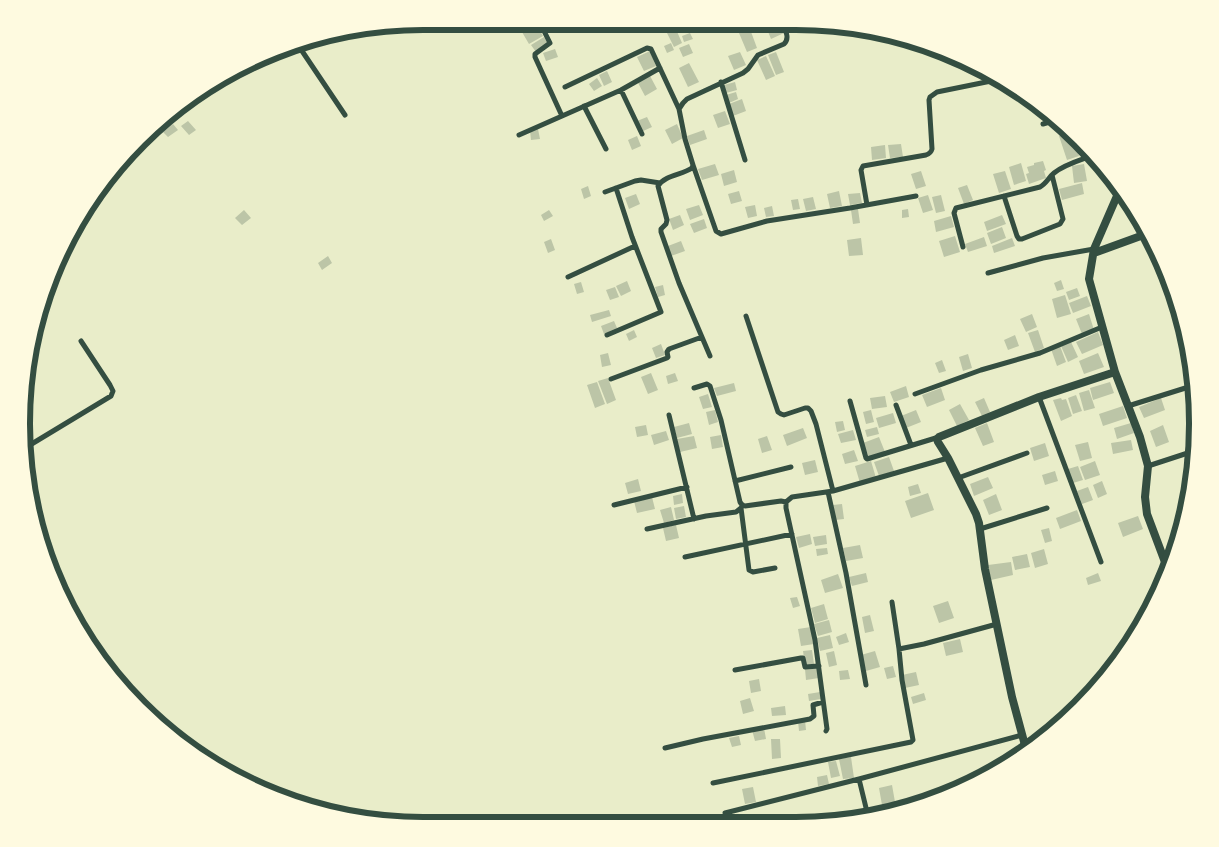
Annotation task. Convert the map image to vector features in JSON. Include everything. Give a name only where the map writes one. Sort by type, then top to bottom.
[{"type":"street","points":[[544,30],[550,43],[535,54],[535,57],[562,116]]},
{"type":"street","points":[[679,109],[687,99],[743,73],[758,55],[784,44],[788,41],[785,30]]},
{"type":"street","points":[[565,87],[647,48],[651,49],[679,109],[693,165],[716,231],[721,234],[767,221],[916,196]]},
{"type":"street","points":[[301,50],[344,115]]},
{"type":"street","points":[[519,135],[621,90],[660,68]]},
{"type":"street","points":[[867,205],[861,170],[863,166],[926,155],[931,152],[929,100],[932,95],[936,92],[989,81]]},
{"type":"street","points":[[722,82],[745,160]]},
{"type":"street","points":[[621,90],[642,134]]},
{"type":"street","points":[[584,106],[606,150]]},
{"type":"street","points":[[1043,124],[1048,122]]},
{"type":"street","points":[[963,247],[954,212],[956,208],[1040,187],[1052,175],[1086,158]]},
{"type":"street","points":[[605,192],[641,180],[660,183],[689,170],[693,165]]},
{"type":"street","points":[[1004,196],[1019,239],[1060,224],[1063,219],[1052,175]]},
{"type":"street","points":[[660,183],[658,190],[668,220],[661,229],[661,232],[679,283],[710,356]]},
{"type":"street","points":[[608,335],[661,312],[635,246],[616,188]]},
{"type":"street","points":[[1117,196],[1094,251],[1089,279],[1115,372],[1140,437],[1148,466],[1145,497],[1147,514],[1164,560]]},
{"type":"street","points":[[988,273],[1043,258],[1094,251],[1141,236]]},
{"type":"street","points":[[568,277],[635,246]]},
{"type":"street","points":[[746,316],[778,412],[784,415],[808,408],[816,424],[866,685]]},
{"type":"street","points":[[915,394],[981,370],[1040,352],[1102,327]]},
{"type":"street","points":[[611,379],[667,358],[669,349],[702,337]]},
{"type":"street","points":[[31,444],[111,396],[113,391],[110,385],[82,341]]},
{"type":"street","points":[[850,401],[867,459],[939,437],[1039,397],[1115,372]]},
{"type":"street","points":[[694,388],[707,384],[710,386],[721,420],[742,507],[749,570],[753,572],[775,568]]},
{"type":"street","points":[[1128,406],[1187,387]]},
{"type":"street","points":[[1039,397],[1101,562]]},
{"type":"street","points":[[896,405],[911,445]]},
{"type":"street","points":[[669,415],[694,518]]},
{"type":"street","points":[[939,437],[937,439],[938,442],[976,514],[985,569],[1012,697],[1024,744]]},
{"type":"street","points":[[958,478],[1027,452]]},
{"type":"street","points":[[1148,466],[1188,453]]},
{"type":"street","points":[[647,529],[694,518],[736,512],[742,507],[781,501],[786,502],[792,497],[830,491],[948,458]]},
{"type":"street","points":[[735,481],[791,467]]},
{"type":"street","points":[[614,505],[687,487]]},
{"type":"street","points":[[786,502],[815,640],[826,731]]},
{"type":"street","points":[[980,530],[1047,508]]},
{"type":"street","points":[[685,557],[792,534]]},
{"type":"street","points":[[713,783],[911,742],[913,740],[902,680],[892,602]]},
{"type":"street","points":[[899,649],[997,624]]},
{"type":"street","points":[[735,670],[801,658],[803,658],[805,667],[819,666]]},
{"type":"street","points":[[665,748],[702,738],[810,718],[814,716],[813,705],[824,702]]},
{"type":"street","points":[[725,813],[859,780],[1022,735]]},
{"type":"street","points":[[859,780],[867,810]]},
{"type":"building","points":[[526,30],[540,30],[543,36],[529,44],[522,32]]},
{"type":"building","points":[[676,30],[682,43],[674,47],[666,31]]},
{"type":"building","points":[[750,30],[757,48],[747,52],[739,33]]},
{"type":"building","points":[[767,30],[783,30],[784,33],[771,39]]},
{"type":"building","points":[[690,33],[693,39],[684,42],[682,36]]},
{"type":"building","points":[[544,37],[549,45],[536,52],[531,45]]},
{"type":"building","points":[[671,43],[674,50],[667,53],[664,46]]},
{"type":"building","points":[[689,44],[693,53],[683,57],[679,48]]},
{"type":"building","points":[[555,49],[558,57],[546,61],[543,53]]},
{"type":"building","points":[[650,51],[656,66],[644,71],[637,57]]},
{"type":"building","points":[[740,52],[746,65],[734,70],[728,56]]},
{"type":"building","points":[[776,52],[784,72],[776,75],[768,55]]},
{"type":"building","points":[[766,56],[775,76],[766,80],[757,60]]},
{"type":"building","points":[[689,63],[699,82],[688,87],[679,68]]},
{"type":"building","points":[[607,71],[612,82],[604,86],[599,75]]},
{"type":"building","points":[[649,74],[657,89],[645,96],[637,81]]},
{"type":"building","points":[[597,78],[602,86],[594,91],[589,84]]},
{"type":"building","points":[[735,82],[737,90],[726,93],[724,85]]},
{"type":"building","points":[[736,92],[738,99],[729,103],[726,95]]},
{"type":"building","points":[[742,99],[746,111],[733,116],[729,104]]},
{"type":"building","points":[[725,111],[730,124],[718,128],[713,115]]},
{"type":"building","points":[[647,117],[652,127],[641,132],[637,121]]},
{"type":"building","points":[[188,121],[196,130],[189,135],[181,126]]},
{"type":"building","points":[[173,124],[178,130],[168,137],[163,132]]},
{"type":"building","points":[[677,124],[683,138],[672,144],[665,130]]},
{"type":"building","points":[[538,129],[540,139],[531,140],[530,130]]},
{"type":"building","points":[[704,130],[707,139],[690,145],[687,136]]},
{"type":"building","points":[[1063,135],[1074,145],[1079,156],[1067,160],[1059,136]]},
{"type":"building","points":[[637,136],[641,146],[632,150],[628,140]]},
{"type":"building","points":[[901,144],[903,157],[890,158],[888,145]]},
{"type":"building","points":[[885,145],[886,158],[872,160],[871,147]]},
{"type":"building","points":[[1043,161],[1046,178],[1029,184],[1026,174],[1029,173],[1027,167]]},
{"type":"building","points":[[1021,163],[1026,181],[1014,185],[1009,167]]},
{"type":"building","points":[[715,164],[719,175],[702,180],[698,169]]},
{"type":"building","points":[[1084,164],[1087,181],[1074,183],[1072,166]]},
{"type":"building","points":[[734,170],[737,182],[724,186],[721,174]]},
{"type":"building","points":[[921,171],[926,186],[916,189],[911,174]]},
{"type":"building","points":[[1005,171],[1011,189],[999,193],[993,174]]},
{"type":"building","points":[[1082,183],[1084,194],[1062,200],[1059,189]]},
{"type":"building","points":[[967,185],[973,200],[964,204],[958,188]]},
{"type":"building","points":[[588,186],[591,196],[584,199],[581,189]]},
{"type":"building","points":[[739,191],[742,201],[731,204],[728,194]]},
{"type":"building","points":[[839,191],[842,206],[830,208],[827,194]]},
{"type":"building","points":[[860,193],[862,203],[850,205],[848,194]]},
{"type":"building","points":[[636,194],[640,204],[629,209],[625,198]]},
{"type":"building","points":[[928,195],[933,210],[923,213],[918,198]]},
{"type":"building","points":[[941,195],[945,211],[936,213],[932,197]]},
{"type":"building","points":[[813,197],[816,209],[806,211],[803,199]]},
{"type":"building","points":[[798,199],[800,209],[793,210],[791,200]]},
{"type":"building","points":[[699,205],[703,215],[690,220],[686,209]]},
{"type":"building","points":[[755,205],[757,216],[748,218],[745,207]]},
{"type":"building","points":[[772,206],[774,216],[766,217],[764,208]]},
{"type":"building","points":[[858,209],[860,223],[853,224],[851,210]]},
{"type":"building","points":[[908,209],[909,217],[902,218],[902,210]]},
{"type":"building","points":[[244,210],[251,218],[242,225],[235,218]]},
{"type":"building","points":[[549,210],[553,216],[544,221],[541,215]]},
{"type":"building","points":[[680,215],[684,225],[673,230],[669,219]]},
{"type":"building","points":[[1002,215],[1006,224],[987,231],[984,222]]},
{"type":"building","points":[[951,216],[954,227],[936,232],[934,221]]},
{"type":"building","points":[[704,219],[707,228],[694,233],[690,224]]},
{"type":"building","points":[[1002,227],[1006,238],[991,244],[987,233]]},
{"type":"building","points":[[955,236],[960,252],[944,257],[939,241]]},
{"type":"building","points":[[984,237],[987,246],[968,252],[965,244]]},
{"type":"building","points":[[861,238],[863,255],[849,256],[847,240]]},
{"type":"building","points":[[1012,238],[1015,246],[994,253],[992,246]]},
{"type":"building","points":[[551,239],[555,250],[548,253],[544,242]]},
{"type":"building","points":[[681,241],[685,251],[671,256],[668,246]]},
{"type":"building","points":[[328,256],[332,263],[322,270],[318,263]]},
{"type":"building","points":[[1061,280],[1064,289],[1057,291],[1054,283]]},
{"type":"building","points":[[627,281],[631,291],[621,296],[616,286]]},
{"type":"building","points":[[581,282],[584,292],[577,294],[574,284]]},
{"type":"building","points":[[663,285],[665,295],[658,297],[655,287]]},
{"type":"building","points":[[615,287],[619,297],[610,300],[606,290]]},
{"type":"building","points":[[1077,288],[1080,296],[1069,300],[1066,292]]},
{"type":"building","points":[[1065,295],[1071,314],[1057,318],[1052,299]]},
{"type":"building","points":[[1087,296],[1091,306],[1073,313],[1069,303]]},
{"type":"building","points":[[609,310],[611,316],[592,322],[590,315]]},
{"type":"building","points":[[1032,314],[1037,327],[1026,332],[1020,319]]},
{"type":"building","points":[[1089,314],[1094,330],[1082,334],[1076,319]]},
{"type":"building","points":[[614,321],[617,328],[604,334],[601,326]]},
{"type":"building","points":[[634,330],[637,337],[629,341],[626,334]]},
{"type":"building","points":[[1038,330],[1044,348],[1035,352],[1028,333]]},
{"type":"building","points":[[1098,332],[1103,345],[1082,354],[1076,342]]},
{"type":"building","points":[[1015,335],[1019,346],[1008,350],[1004,340]]},
{"type":"building","points":[[1071,342],[1078,357],[1068,362],[1061,346]]},
{"type":"building","points":[[661,344],[665,355],[656,358],[652,348]]},
{"type":"building","points":[[1060,346],[1066,362],[1057,366],[1051,349]]},
{"type":"building","points":[[608,353],[611,365],[602,367],[600,355]]},
{"type":"building","points":[[1098,353],[1104,367],[1084,374],[1079,361]]},
{"type":"building","points":[[968,354],[972,368],[963,371],[959,357]]},
{"type":"building","points":[[942,360],[946,371],[939,373],[935,363]]},
{"type":"building","points":[[651,373],[658,390],[648,394],[641,377]]},
{"type":"building","points":[[675,373],[678,381],[668,384],[666,376]]},
{"type":"building","points":[[608,378],[616,400],[607,404],[598,381]]},
{"type":"building","points":[[597,382],[605,404],[595,408],[587,385]]},
{"type":"building","points":[[1110,382],[1114,393],[1093,400],[1090,388]]},
{"type":"building","points":[[734,383],[736,391],[717,396],[714,388]]},
{"type":"building","points":[[906,386],[909,397],[894,402],[890,392]]},
{"type":"building","points":[[941,388],[945,400],[927,407],[922,395]]},
{"type":"building","points":[[1089,390],[1095,408],[1084,411],[1079,393]]},
{"type":"building","points":[[708,394],[712,407],[703,409],[699,397]]},
{"type":"building","points":[[1076,395],[1082,411],[1073,414],[1068,398]]},
{"type":"building","points":[[885,396],[887,407],[872,409],[870,398]]},
{"type":"building","points":[[984,398],[990,412],[982,416],[975,402]]},
{"type":"building","points":[[1061,398],[1062,400],[1066,399],[1072,416],[1061,421],[1053,400]]},
{"type":"building","points":[[1161,398],[1165,410],[1144,418],[1139,407]]},
{"type":"building","points":[[960,404],[969,420],[957,426],[949,410]]},
{"type":"building","points":[[1123,406],[1127,418],[1103,426],[1099,414]]},
{"type":"building","points":[[715,410],[718,422],[709,425],[706,412]]},
{"type":"building","points":[[871,410],[874,422],[866,424],[863,412]]},
{"type":"building","points":[[916,410],[921,422],[906,428],[901,416]]},
{"type":"building","points":[[893,413],[896,423],[879,428],[876,418]]},
{"type":"building","points":[[843,421],[845,430],[837,432],[835,422]]},
{"type":"building","points":[[689,423],[692,434],[677,438],[674,427]]},
{"type":"building","points":[[987,423],[994,442],[983,446],[975,428]]},
{"type":"building","points":[[1131,423],[1134,433],[1117,439],[1114,428]]},
{"type":"building","points":[[646,425],[648,435],[637,437],[635,427]]},
{"type":"building","points":[[1163,425],[1169,442],[1156,447],[1150,431]]},
{"type":"building","points":[[877,427],[879,434],[867,437],[865,430]]},
{"type":"building","points":[[803,428],[807,438],[787,446],[783,435]]},
{"type":"building","points":[[853,430],[856,440],[841,443],[838,434]]},
{"type":"building","points":[[666,431],[669,440],[654,445],[651,435]]},
{"type":"building","points":[[721,435],[723,447],[712,449],[710,437]]},
{"type":"building","points":[[694,436],[697,448],[680,452],[677,439]]},
{"type":"building","points":[[767,436],[772,450],[762,453],[758,439]]},
{"type":"building","points":[[879,437],[885,452],[869,457],[863,443]]},
{"type":"building","points":[[1131,440],[1133,450],[1113,454],[1111,443]]},
{"type":"building","points":[[1088,442],[1092,458],[1080,461],[1075,445]]},
{"type":"building","points":[[1045,443],[1049,456],[1034,461],[1030,448]]},
{"type":"building","points":[[854,450],[858,461],[845,464],[842,454]]},
{"type":"building","points":[[889,457],[894,471],[879,476],[874,462]]},
{"type":"building","points":[[815,460],[818,472],[805,475],[802,463]]},
{"type":"building","points":[[871,461],[876,478],[860,483],[855,466]]},
{"type":"building","points":[[1095,461],[1100,475],[1085,480],[1080,467]]},
{"type":"building","points":[[1078,466],[1083,480],[1073,483],[1068,469]]},
{"type":"building","points":[[1055,471],[1058,481],[1045,485],[1042,475]]},
{"type":"building","points":[[988,477],[993,488],[974,496],[970,484]]},
{"type":"building","points":[[638,479],[641,491],[628,494],[625,483]]},
{"type":"building","points":[[1102,481],[1107,494],[1098,498],[1093,485]]},
{"type":"building","points":[[918,484],[921,493],[910,496],[908,487]]},
{"type":"building","points":[[1088,487],[1093,500],[1082,504],[1077,491]]},
{"type":"building","points":[[928,493],[934,510],[911,518],[905,501]]},
{"type":"building","points":[[682,494],[683,503],[674,505],[673,496]]},
{"type":"building","points":[[996,494],[1002,510],[989,515],[983,500]]},
{"type":"building","points":[[652,497],[655,509],[637,513],[634,501]]},
{"type":"building","points":[[842,504],[844,519],[835,520],[833,505]]},
{"type":"building","points":[[684,506],[686,517],[676,519],[674,508]]},
{"type":"building","points":[[671,507],[674,520],[664,523],[660,510]]},
{"type":"building","points":[[1077,510],[1081,521],[1060,529],[1056,518]]},
{"type":"building","points":[[1138,516],[1143,529],[1123,537],[1118,523]]},
{"type":"building","points":[[676,525],[679,538],[666,541],[663,528]]},
{"type":"building","points":[[1049,528],[1052,541],[1045,543],[1041,530]]},
{"type":"building","points":[[810,534],[812,544],[799,548],[796,537]]},
{"type":"building","points":[[826,535],[827,544],[815,546],[813,537]]},
{"type":"building","points":[[860,545],[863,558],[846,561],[843,548]]},
{"type":"building","points":[[827,548],[828,554],[817,556],[816,549]]},
{"type":"building","points":[[1044,549],[1048,564],[1035,568],[1031,553]]},
{"type":"building","points":[[1027,554],[1030,567],[1015,570],[1012,557]]},
{"type":"building","points":[[1011,562],[1013,575],[991,580],[988,565]]},
{"type":"building","points":[[866,573],[868,582],[852,586],[849,577]]},
{"type":"building","points":[[1098,573],[1101,581],[1088,585],[1086,578]]},
{"type":"building","points":[[838,574],[843,588],[825,593],[821,580]]},
{"type":"building","points":[[797,597],[800,606],[793,608],[790,598]]},
{"type":"building","points":[[948,601],[954,618],[939,623],[933,606]]},
{"type":"building","points":[[824,604],[828,619],[815,623],[811,608]]},
{"type":"building","points":[[870,615],[874,631],[865,633],[862,617]]},
{"type":"building","points":[[829,620],[832,632],[818,636],[814,624]]},
{"type":"building","points":[[811,627],[814,644],[801,646],[798,629]]},
{"type":"building","points":[[846,633],[849,642],[839,645],[836,637]]},
{"type":"building","points":[[830,635],[833,648],[820,651],[817,638]]},
{"type":"building","points":[[960,639],[963,652],[946,656],[943,643]]},
{"type":"building","points":[[812,650],[814,664],[805,665],[803,651]]},
{"type":"building","points":[[834,651],[837,665],[829,667],[826,653]]},
{"type":"building","points":[[875,651],[880,667],[866,671],[861,655]]},
{"type":"building","points":[[893,666],[896,677],[887,679],[884,668]]},
{"type":"building","points":[[817,667],[819,678],[806,680],[805,669]]},
{"type":"building","points":[[848,670],[850,679],[840,680],[839,671]]},
{"type":"building","points":[[916,672],[919,685],[905,688],[902,675]]},
{"type":"building","points":[[759,679],[761,691],[751,693],[749,681]]},
{"type":"building","points":[[820,692],[821,699],[809,701],[808,694]]},
{"type":"building","points":[[924,693],[926,700],[913,704],[911,697]]},
{"type":"building","points":[[750,698],[754,711],[743,714],[740,701]]},
{"type":"building","points":[[785,706],[786,715],[772,716],[771,708]]},
{"type":"building","points":[[805,720],[806,730],[799,731],[798,721]]},
{"type":"building","points":[[764,728],[766,739],[755,741],[752,730]]},
{"type":"building","points":[[739,736],[741,745],[732,747],[729,738]]},
{"type":"building","points":[[771,739],[780,739],[781,758],[772,759]]},
{"type":"building","points":[[851,757],[854,778],[843,779],[839,759]]},
{"type":"building","points":[[836,761],[840,776],[831,778],[828,762]]},
{"type":"building","points":[[827,775],[829,784],[818,786],[817,777]]},
{"type":"building","points":[[892,785],[895,802],[882,805],[879,788]]},
{"type":"building","points":[[753,787],[756,802],[745,804],[742,789]]}]
